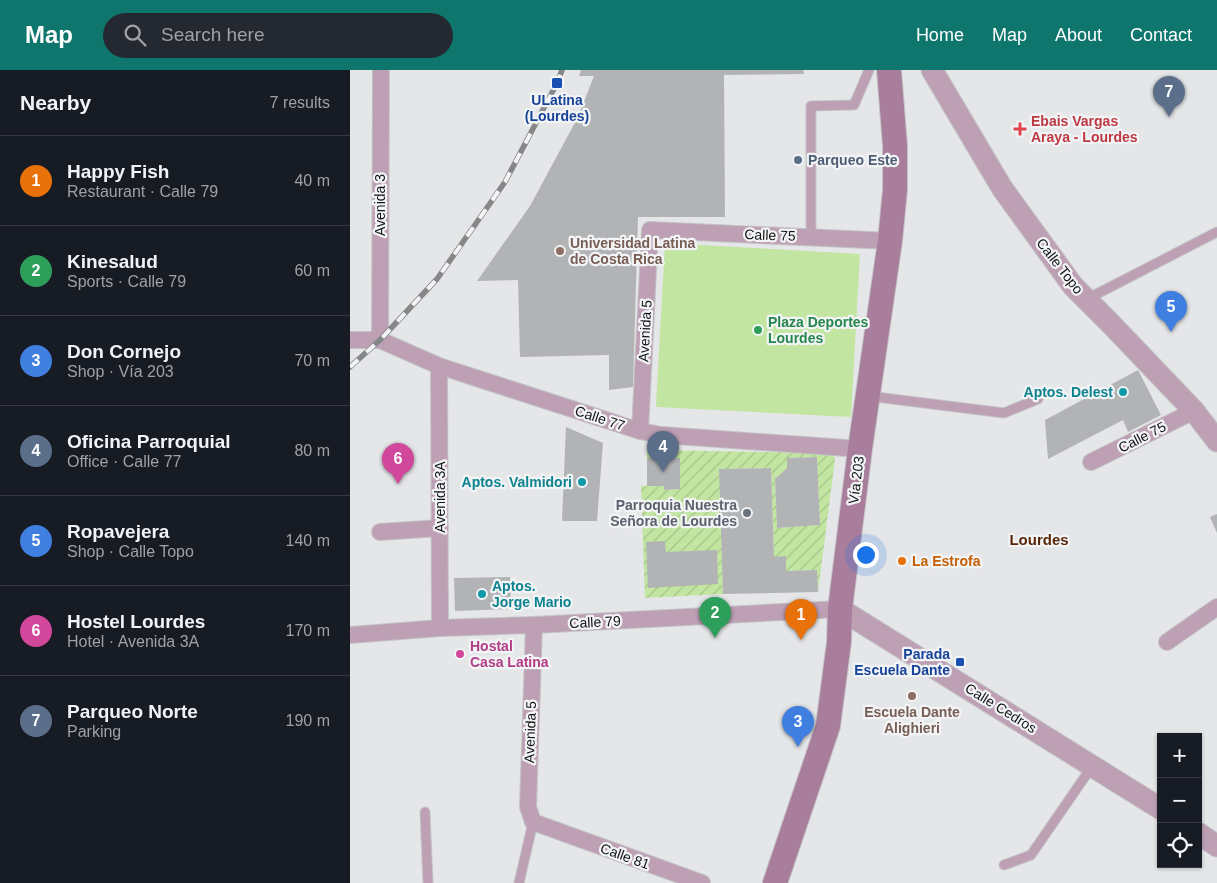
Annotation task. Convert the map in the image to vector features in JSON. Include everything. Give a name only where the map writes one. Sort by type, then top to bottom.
[{"type":"main road","name":"Vía 203","points":[[775,883],[828,726],[839,642],[840,609],[860,449],[890,241],[895,190],[895,146],[889,70]]},
{"type":"street","name":"Avenida 3","points":[[380,70],[380,340]]},
{"type":"street","name":"Calle Topo","points":[[932,70],[1002,188],[1073,286],[1194,411],[1217,441]]},
{"type":"street","name":"Calle 75","points":[[650,230],[890,241]]},
{"type":"street","name":"Avenida 5","points":[[640,431],[650,230]]},
{"type":"street","name":"Calle 77","points":[[350,340],[380,340],[439,366],[640,431],[662,435],[860,449]]},
{"type":"street","name":"Avenida 3A","points":[[439,366],[440,628]]},
{"type":"street","name":"Calle 75","points":[[1091,462],[1194,411]]},
{"type":"street","points":[[380,532],[440,528]]},
{"type":"street","points":[[1167,642],[1217,607]]},
{"type":"street","name":"Calle 79","points":[[350,635],[440,628],[840,609]]},
{"type":"street","name":"Calle Cedros","points":[[840,609],[1157,806]]},
{"type":"street","name":"Avenida 5","points":[[534,625],[528,807],[541,825]]},
{"type":"street","name":"Calle 81","points":[[541,825],[702,883]]},
{"type":"street","points":[[1202,836],[1217,845]]},
{"type":"lane","points":[[811,237],[811,106],[854,105],[869,70]]},
{"type":"lane","points":[[1087,300],[1217,232]]},
{"type":"lane","points":[[868,396],[1004,413],[1038,399]]},
{"type":"lane","points":[[1004,864],[1031,855],[1093,765]]},
{"type":"lane","points":[[425,812],[428,883]]},
{"type":"lane","points":[[519,883],[541,825]]},
{"type":"green space","name":"Plaza Deportes Lourdes","points":[[665,243],[860,254],[851,417],[656,407]]},
{"type":"green space","points":[[647,450],[831,453],[835,459],[818,592],[817,570],[786,571],[786,557],[774,557],[771,468],[720,469],[723,594],[645,598],[641,486],[664,486],[664,490],[680,489],[680,458],[647,458]],"holes":[[[817,457],[820,525],[777,528],[775,479],[787,468],[788,458]]]},
{"type":"building","points":[[581,70],[803,70],[804,74],[724,75],[725,217],[638,217],[633,387],[609,390],[609,355],[520,357],[518,280],[477,281],[530,206],[578,117],[594,76],[579,76]]},
{"type":"building","name":"Aptos. Delest","points":[[1138,370],[1161,415],[1128,432],[1123,420],[1048,459],[1045,420]]},
{"type":"building","name":"Aptos. Valmidori","points":[[566,427],[603,443],[597,521],[562,521]]},
{"type":"building","points":[[817,457],[820,525],[777,528],[775,479],[787,468],[787,458]]},
{"type":"building","points":[[647,458],[680,458],[680,489],[664,490],[664,486],[647,486]]},
{"type":"building","name":"Parroquia Nuestra Señora de Lourdes","points":[[771,468],[774,557],[786,556],[786,571],[817,570],[818,592],[723,594],[719,469]]},
{"type":"building","points":[[1217,514],[1217,533],[1210,517]]},
{"type":"building","points":[[665,541],[666,552],[717,550],[718,584],[648,588],[646,542]]},
{"type":"building","name":"Aptos. Jorge Mario","points":[[510,577],[511,609],[455,611],[454,578]]},
{"type":"railway","points":[[350,367],[380,340],[437,279],[505,182],[562,70]]},
{"type":"place","name":"ULatina (Lourdes)","points":[[557,83]]},
{"type":"place","name":"Parqueo Norte","points":[[1169,117]]},
{"type":"place","name":"Ebais Vargas Araya - Lourdes","points":[[1020,129]]},
{"type":"place","name":"Parqueo Este","points":[[798,160]]},
{"type":"place","name":"Universidad Latina de Costa Rica","points":[[560,251]]},
{"type":"place","name":"Plaza Deportes Lourdes","points":[[758,330]]},
{"type":"place","name":"Ropavejera","points":[[1171,332]]},
{"type":"place","name":"Aptos. Delest","points":[[1123,392]]},
{"type":"place","name":"Oficina Parroquial","points":[[663,472]]},
{"type":"place","name":"Aptos. Valmidori","points":[[582,482]]},
{"type":"place","name":"Hostel Lourdes","points":[[398,484]]},
{"type":"place","name":"Parroquia Nuestra Señora de Lourdes","points":[[747,513]]},
{"type":"place","name":"La Estrofa","points":[[902,561]]},
{"type":"place","name":"Aptos. Jorge Mario","points":[[482,594]]},
{"type":"place","name":"Kinesalud","points":[[715,638]]},
{"type":"place","name":"Happy Fish","points":[[801,640]]},
{"type":"place","name":"Hostal Casa Latina","points":[[460,654]]},
{"type":"place","name":"Parada Escuela Dante","points":[[960,662]]},
{"type":"place","name":"Escuela Dante Alighieri","points":[[912,696]]},
{"type":"place","name":"Don Cornejo","points":[[798,747]]},
{"type":"district","name":"Lourdes","points":[[1039,540]]}]
